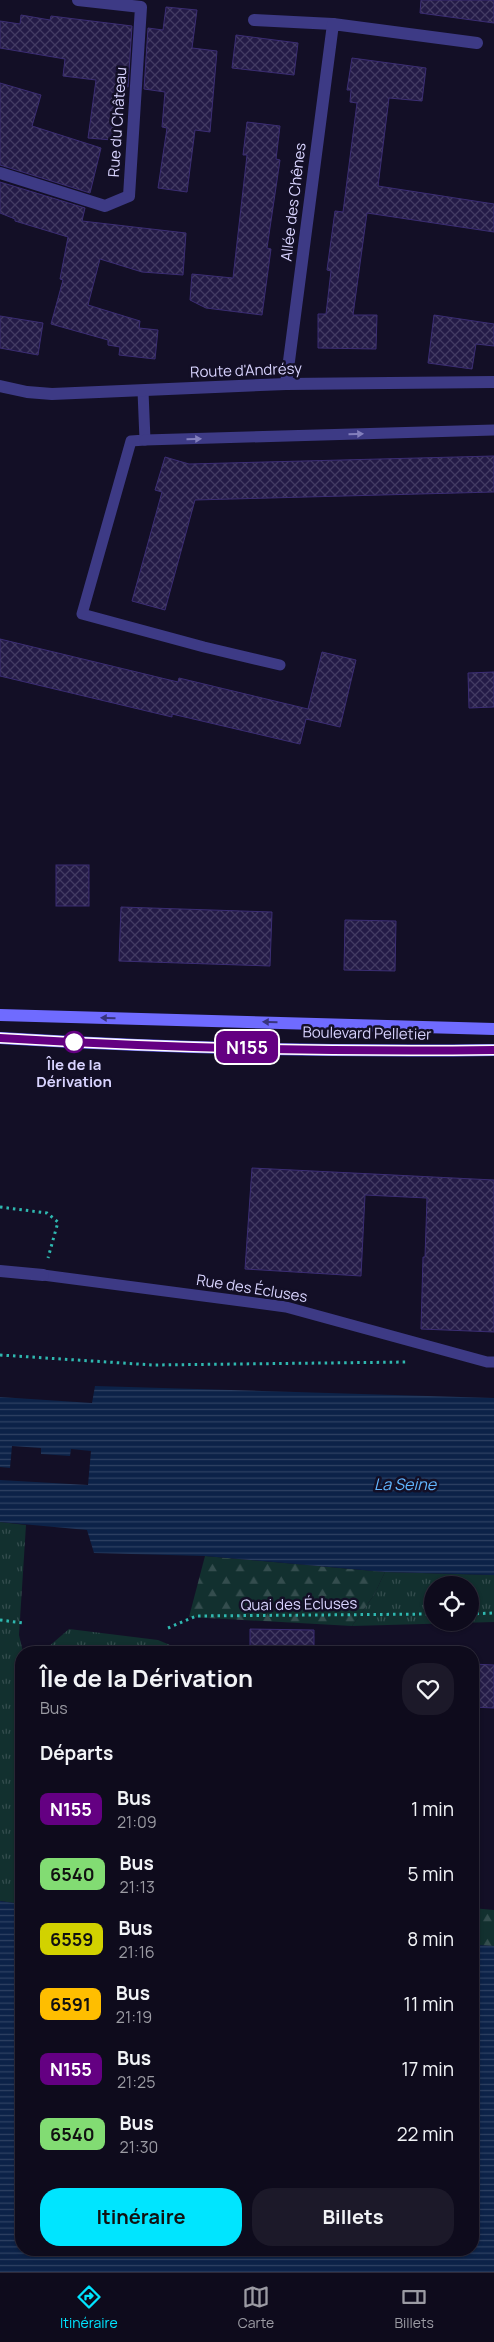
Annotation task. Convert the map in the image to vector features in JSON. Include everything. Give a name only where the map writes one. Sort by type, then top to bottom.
[{"type":"main road","name":"Boulevard Pelletier","points":[[0,1015],[494,1029]]},
{"type":"main road","name":"Boulevard Pelletier","points":[[0,1038],[74,1042],[410,1051],[494,1050]]},
{"type":"street","name":"Rue du Château","points":[[0,173],[105,206],[129,196],[141,7],[78,0]]},
{"type":"street","points":[[254,20],[333,24],[477,43]]},
{"type":"street","name":"Allée des Chênes","points":[[286,384],[333,24]]},
{"type":"street","name":"Route d'Andrésy","points":[[0,386],[27,392],[52,394],[286,384],[494,382]]},
{"type":"street","name":"Rue des Écluses","points":[[0,1271],[43,1276]]},
{"type":"lane","points":[[143,391],[145,440]]},
{"type":"lane","points":[[280,665],[204,647],[82,614],[131,441],[494,430]]},
{"type":"lane","name":"Rue des Écluses","points":[[43,1276],[286,1307],[494,1362]]},
{"type":"path","points":[[0,1207],[47,1213],[58,1222],[43,1276]]},
{"type":"path","points":[[0,1356],[154,1365],[419,1362]]},
{"type":"path","points":[[479,1614],[494,1613]]},
{"type":"path","name":"Quai des Écluses","points":[[168,1628],[196,1616],[424,1614]]},
{"type":"path","points":[[0,1620],[23,1623]]},
{"type":"green space","points":[[0,1522],[26,1525],[19,1635],[22,1646],[15,1646],[15,1903],[0,1901]]},
{"type":"green space","points":[[205,1556],[385,1572],[374,1595],[352,1626],[189,1617]]},
{"type":"green space","points":[[385,1572],[494,1575],[494,1622],[479,1622],[479,1576],[424,1576],[424,1624],[352,1626],[374,1595]]},
{"type":"green space","points":[[69,1629],[158,1640],[171,1646],[49,1646]]},
{"type":"green space","points":[[479,1909],[494,1910],[494,1946],[479,1945]]},
{"type":"water","name":"La Seine","points":[[95,1386],[494,1398],[494,1575],[385,1572],[205,1556],[94,1553],[87,1530],[0,1522],[0,1480],[88,1485],[91,1451],[71,1449],[70,1456],[41,1454],[41,1448],[12,1446],[10,1468],[0,1467],[0,1397],[92,1403]]},
{"type":"water","points":[[0,1901],[15,1903],[15,2256],[479,2256],[479,1945],[494,1946],[494,2272],[0,2272]]},
{"type":"building","points":[[421,0],[494,0],[494,23],[420,13]]},
{"type":"building","points":[[166,7],[197,10],[192,48],[217,51],[210,132],[195,130],[187,192],[158,188],[167,128],[162,127],[165,92],[144,89],[148,28],[163,30]]},
{"type":"building","points":[[21,15],[50,20],[51,16],[132,26],[128,87],[119,86],[112,140],[88,138],[96,80],[63,76],[65,59],[0,48],[0,21],[20,24]]},
{"type":"building","points":[[236,35],[298,43],[294,75],[232,68]]},
{"type":"building","points":[[352,58],[426,68],[422,101],[389,98],[378,186],[494,204],[494,232],[367,213],[353,315],[377,315],[376,349],[318,348],[318,314],[326,314],[331,271],[327,270],[335,211],[343,212],[357,103],[350,102],[351,90],[347,90]]},
{"type":"building","points":[[0,83],[41,95],[32,126],[101,148],[90,193],[0,165]]},
{"type":"building","points":[[247,122],[280,126],[276,159],[280,160],[267,248],[271,249],[262,315],[206,308],[190,300],[192,274],[233,278],[247,155],[243,155]]},
{"type":"building","points":[[0,182],[85,208],[82,221],[186,233],[183,275],[142,272],[100,259],[88,305],[140,321],[139,328],[158,330],[155,359],[119,355],[120,347],[108,345],[108,340],[51,324],[63,280],[60,279],[68,237],[15,221],[15,219],[0,213]]},
{"type":"building","points":[[434,315],[494,324],[494,346],[476,344],[472,369],[428,363]]},
{"type":"building","points":[[0,316],[43,323],[38,355],[0,348]]},
{"type":"building","points":[[494,456],[494,492],[195,500],[165,610],[132,601],[162,492],[155,490],[165,457],[189,464]]},
{"type":"building","points":[[0,639],[178,682],[179,678],[308,709],[322,652],[356,660],[340,727],[306,719],[300,744],[172,714],[172,717],[0,676]]},
{"type":"building","points":[[494,672],[494,707],[469,708],[468,673]]},
{"type":"building","points":[[56,865],[89,865],[89,906],[56,906]]},
{"type":"building","points":[[121,907],[272,912],[270,966],[119,961]]},
{"type":"building","points":[[345,920],[396,921],[395,971],[344,970]]},
{"type":"building","points":[[252,1168],[494,1180],[494,1332],[421,1329],[427,1198],[365,1195],[361,1276],[245,1269]]},
{"type":"building","points":[[250,1629],[314,1630],[314,1646],[250,1646]]},
{"type":"building","points":[[479,1664],[494,1665],[494,1708],[479,1707]]},
{"type":"bus line","name":"N155","points":[[0,1038],[74,1042],[410,1051],[494,1050]]},
{"type":"place","name":"Île de la Dérivation","points":[[74,1042]]}]
